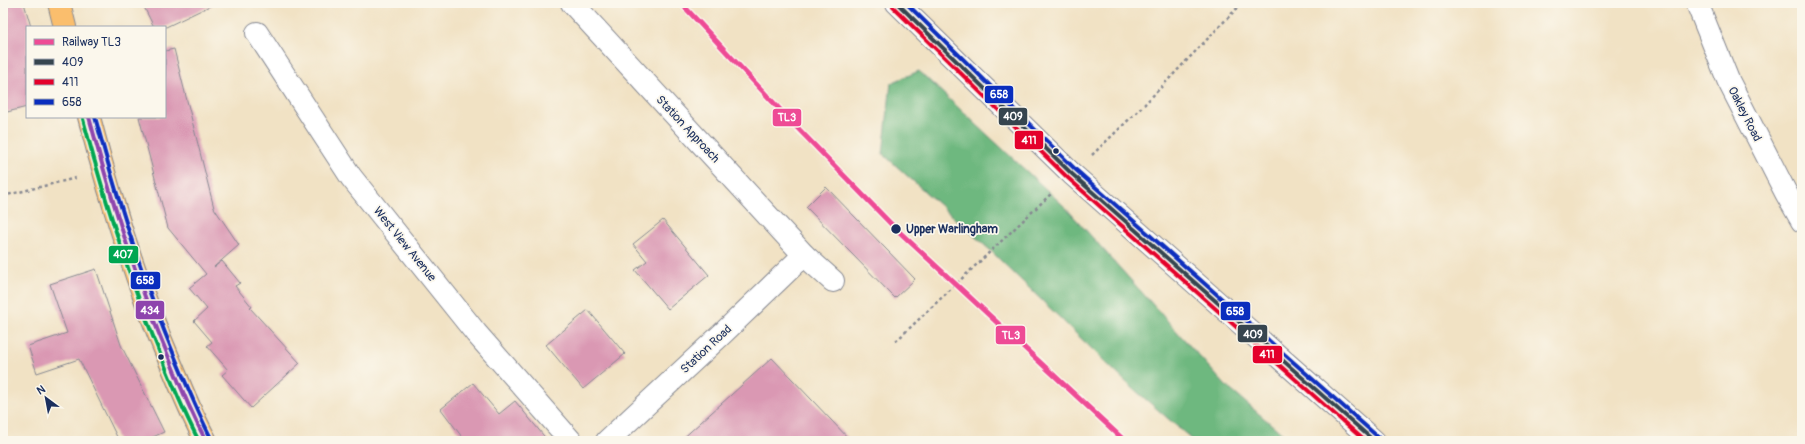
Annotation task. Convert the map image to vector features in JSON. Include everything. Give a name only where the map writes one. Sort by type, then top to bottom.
[{"type":"highway","points":[[59,3],[65,26]]},
{"type":"highway","points":[[89,118],[124,241],[153,323],[196,423],[206,441]]},
{"type":"street","name":"Station Approach","points":[[572,3],[804,255],[833,281]]},
{"type":"street","points":[[897,3],[1072,174],[1374,441]]},
{"type":"street","name":"Oakley Road","points":[[1697,3],[1728,80],[1802,221]]},
{"type":"street","name":"West View Avenue","points":[[257,33],[351,177],[476,333],[571,441]]},
{"type":"street","name":"Station Road","points":[[607,441],[804,255]]},
{"type":"path","points":[[896,341],[1142,107],[1242,3]]},
{"type":"path","points":[[3,196],[77,177],[72,158],[98,151]]},
{"type":"green space","points":[[919,71],[1065,207],[1226,386],[1291,441],[1194,441],[1128,384],[990,250],[883,154],[891,83]]},
{"type":"building","points":[[3,3],[24,3],[31,26],[26,26],[26,107],[3,113]]},
{"type":"building","points":[[142,3],[216,3],[166,27],[154,26]]},
{"type":"building","points":[[174,49],[214,208],[239,245],[214,267],[222,261],[240,283],[235,286],[252,307],[250,308],[300,363],[251,408],[222,375],[228,370],[207,346],[212,342],[194,321],[207,309],[189,288],[206,274],[168,228],[139,118],[166,118],[166,51]]},
{"type":"building","points":[[826,187],[915,279],[895,298],[806,207]]},
{"type":"building","points":[[663,220],[709,275],[668,309],[635,270],[647,261],[633,244]]},
{"type":"building","points":[[96,269],[121,345],[164,432],[144,441],[119,441],[79,359],[37,373],[28,346],[67,333],[50,284]]},
{"type":"building","points":[[588,310],[625,354],[583,389],[546,345]]},
{"type":"building","points":[[772,358],[851,441],[680,441]]},
{"type":"building","points":[[473,383],[499,414],[515,401],[548,441],[465,441],[441,409]]},
{"type":"rail line","name":"TL3","points":[[681,3],[784,114],[894,227],[1125,441]]},
{"type":"transit line","name":"409","points":[[897,3],[1072,174],[1374,441]]},
{"type":"transit line","name":"658","points":[[906,3],[1076,170],[1378,437]]},
{"type":"transit line","name":"411","points":[[893,7],[1068,178],[1365,441]]},
{"type":"transit line","name":"434","points":[[89,118],[115,209],[135,269],[157,329],[206,441]]},
{"type":"transit line","name":"658","points":[[95,118],[121,208],[151,297],[187,386],[211,438]]},
{"type":"transit line","name":"407","points":[[83,119],[109,211],[129,271],[151,331],[199,441]]},
{"type":"place","name":"Upper Warlingham","points":[[896,229]]}]
